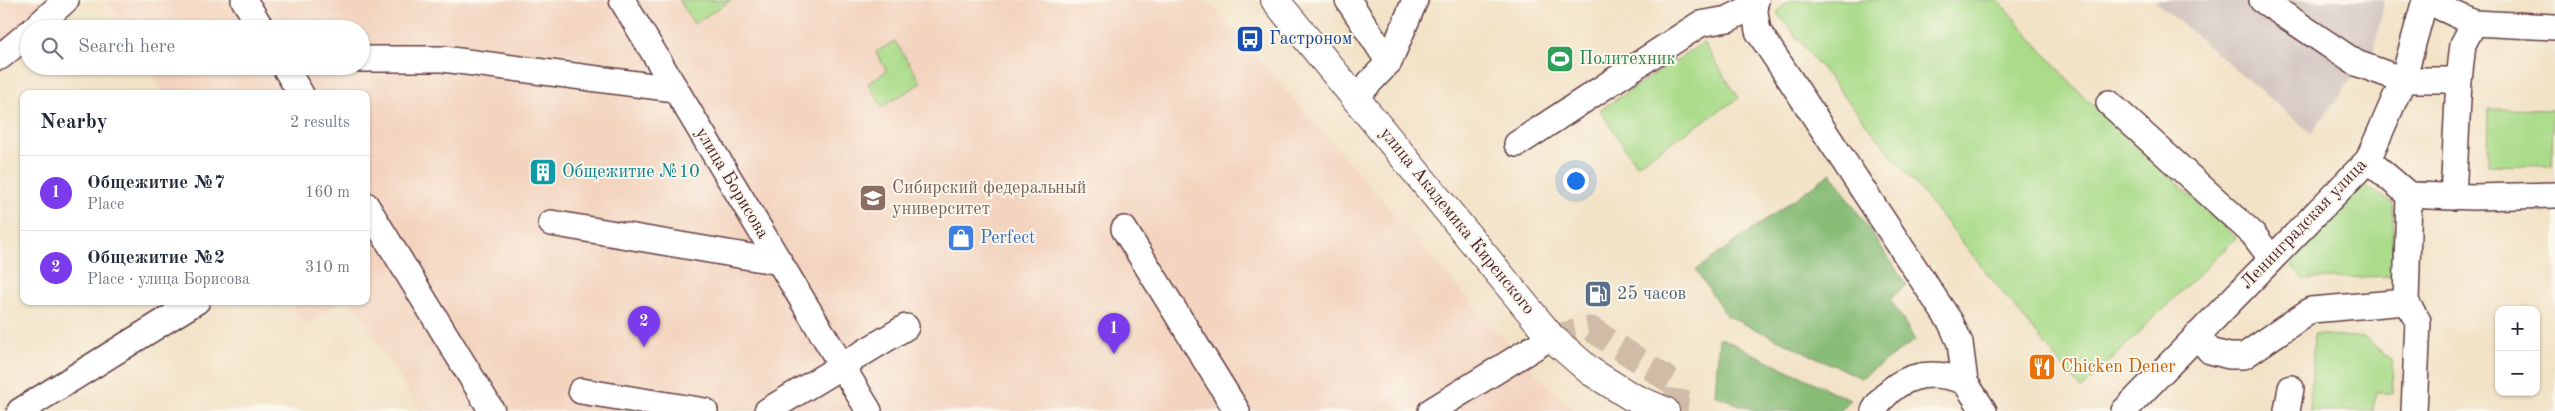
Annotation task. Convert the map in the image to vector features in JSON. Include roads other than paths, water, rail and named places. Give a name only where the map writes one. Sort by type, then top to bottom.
[{"type":"main road","name":"улица Академика Киренского","points":[[1275,0],[1552,337],[1590,371],[1630,396],[1665,411]]},
{"type":"street","points":[[44,20],[66,0]]},
{"type":"street","points":[[244,0],[256,20]]},
{"type":"street","name":"улица Борисова","points":[[622,0],[675,89],[729,161],[780,262],[868,411]]},
{"type":"street","points":[[1348,0],[1400,62]]},
{"type":"street","points":[[1355,98],[1400,62],[1416,0]]},
{"type":"street","points":[[2262,0],[2356,63],[2403,80],[2459,80]]},
{"type":"street","points":[[2425,0],[2474,23],[2555,27]]},
{"type":"street","name":"Ленинградская улица","points":[[2124,411],[2368,160],[2403,80],[2425,0]]},
{"type":"street","points":[[1517,144],[1700,24],[1728,19],[1755,3],[1758,31],[1951,322],[1960,343],[1965,382],[1984,411]]},
{"type":"street","points":[[2453,197],[2459,80],[2463,44],[2474,23]]},
{"type":"street","points":[[0,57],[20,40]]},
{"type":"street","points":[[370,59],[443,58],[675,89]]},
{"type":"street","points":[[289,75],[299,90]]},
{"type":"street","points":[[2109,103],[2253,234],[2271,258]]},
{"type":"street","points":[[2368,160],[2409,194],[2453,197],[2555,195]]},
{"type":"street","points":[[2409,194],[2406,302],[2418,321],[2414,411]]},
{"type":"street","points":[[370,212],[492,411]]},
{"type":"street","points":[[550,223],[780,262]]},
{"type":"street","points":[[1124,230],[1237,411]]},
{"type":"street","points":[[2197,336],[2210,352],[2229,356],[2244,356],[2311,310],[2406,302]]},
{"type":"street","points":[[20,411],[191,305]]},
{"type":"street","points":[[767,411],[906,328]]},
{"type":"street","points":[[1431,411],[1552,337]]},
{"type":"street","points":[[1874,411],[1893,389],[1913,376],[1935,374],[1965,382]]},
{"type":"street","points":[[581,391],[705,411]]},
{"type":"tunnel","points":[[1551,337],[1591,329],[1678,386],[1675,411]]},
{"type":"place","name":"Гастроном","points":[[1250,39]]},
{"type":"place","name":"Политехник","points":[[1560,59]]},
{"type":"place","name":"Общежитие №10","points":[[543,172]]},
{"type":"place","name":"Сибирский федеральный университет","points":[[873,198]]},
{"type":"place","name":"Perfect","points":[[961,238]]},
{"type":"place","name":"25 часов","points":[[1598,294]]},
{"type":"place","name":"Общежитие №2","points":[[644,347]]},
{"type":"place","name":"Общежитие №7","points":[[1114,354]]},
{"type":"place","name":"Chicken Dener","points":[[2042,367]]}]
